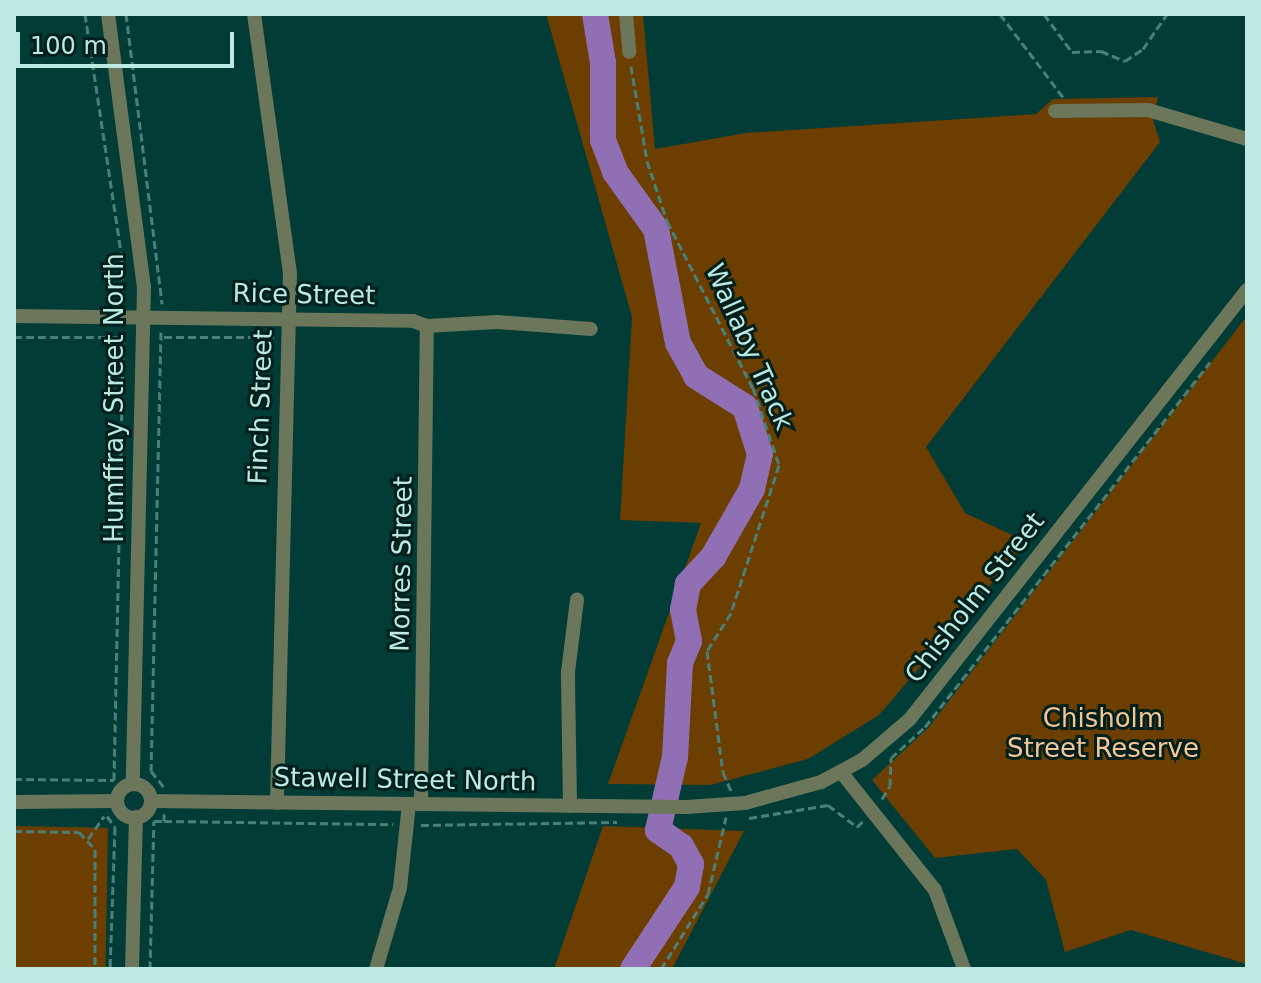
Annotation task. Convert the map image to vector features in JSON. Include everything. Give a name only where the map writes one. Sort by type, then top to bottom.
[{"type":"street","name":"Humffray Street North","points":[[108,14],[141,250],[144,318],[133,784]]},
{"type":"street","name":"Finch Street","points":[[254,14],[289,265],[277,803]]},
{"type":"street","points":[[626,14],[629,52]]},
{"type":"street","points":[[1055,111],[1154,111],[1247,139]]},
{"type":"street","name":"Chisholm Street","points":[[653,807],[729,805],[783,795],[841,772],[878,749],[925,701],[1247,290]]},
{"type":"street","name":"Rice Street","points":[[14,316],[413,321],[427,326],[497,322],[591,329]]},
{"type":"street","name":"Morres Street","points":[[376,969],[400,888],[415,804],[427,326]]},
{"type":"street","points":[[570,806],[568,672],[577,600]]},
{"type":"street","points":[[841,772],[869,814],[935,890],[964,969]]},
{"type":"street","points":[[14,802],[109,805],[125,815],[136,817],[147,812],[158,801],[146,788],[133,784],[122,789],[109,805]]},
{"type":"street","name":"Stawell Street North","points":[[158,801],[653,807]]},
{"type":"street","points":[[132,969],[136,817]]},
{"type":"path","points":[[14,779],[114,780],[122,260],[85,14]]},
{"type":"path","points":[[126,14],[162,305]]},
{"type":"path","points":[[1000,14],[1052,85],[1081,109]]},
{"type":"path","points":[[1044,14],[1072,52],[1101,51],[1125,61],[1143,49],[1167,14]]},
{"type":"path","name":"Wallaby Track","points":[[629,52],[647,161],[667,221],[753,388],[779,465],[731,613],[707,651],[723,772],[732,794],[708,894],[661,969]]},
{"type":"path","points":[[150,969],[154,821],[164,821],[158,801],[164,786],[151,771],[161,328]]},
{"type":"path","points":[[14,337],[122,337]]},
{"type":"path","points":[[164,337],[274,337]]},
{"type":"path","points":[[725,820],[828,805],[857,827],[890,786],[891,758],[934,716],[1215,356]]},
{"type":"path","points":[[106,780],[115,827],[110,969]]},
{"type":"path","points":[[88,839],[109,805]]},
{"type":"path","points":[[14,831],[79,832],[95,849],[95,969]]},
{"type":"green space","points":[[546,14],[643,14],[655,149],[746,133],[1036,114],[1053,99],[1158,97],[1153,120],[1160,142],[926,447],[965,513],[1027,542],[879,715],[808,759],[710,785],[608,784],[701,523],[620,520],[632,317]]},
{"type":"green space","name":"Chisholm Street Reserve","points":[[1247,316],[1247,964],[1131,930],[1065,952],[1046,880],[1017,849],[935,858],[872,780],[928,728]]},
{"type":"green space","points":[[14,826],[108,828],[106,969],[14,969]]},
{"type":"green space","points":[[603,826],[744,831],[672,969],[554,969]]},
{"type":"waterway","points":[[595,14],[603,63],[603,140],[615,172],[656,229],[678,343],[696,376],[745,407],[760,454],[752,489],[713,557],[688,584],[683,610],[689,641],[680,663],[675,757],[658,830],[681,846],[691,864],[687,887],[633,969]]}]
